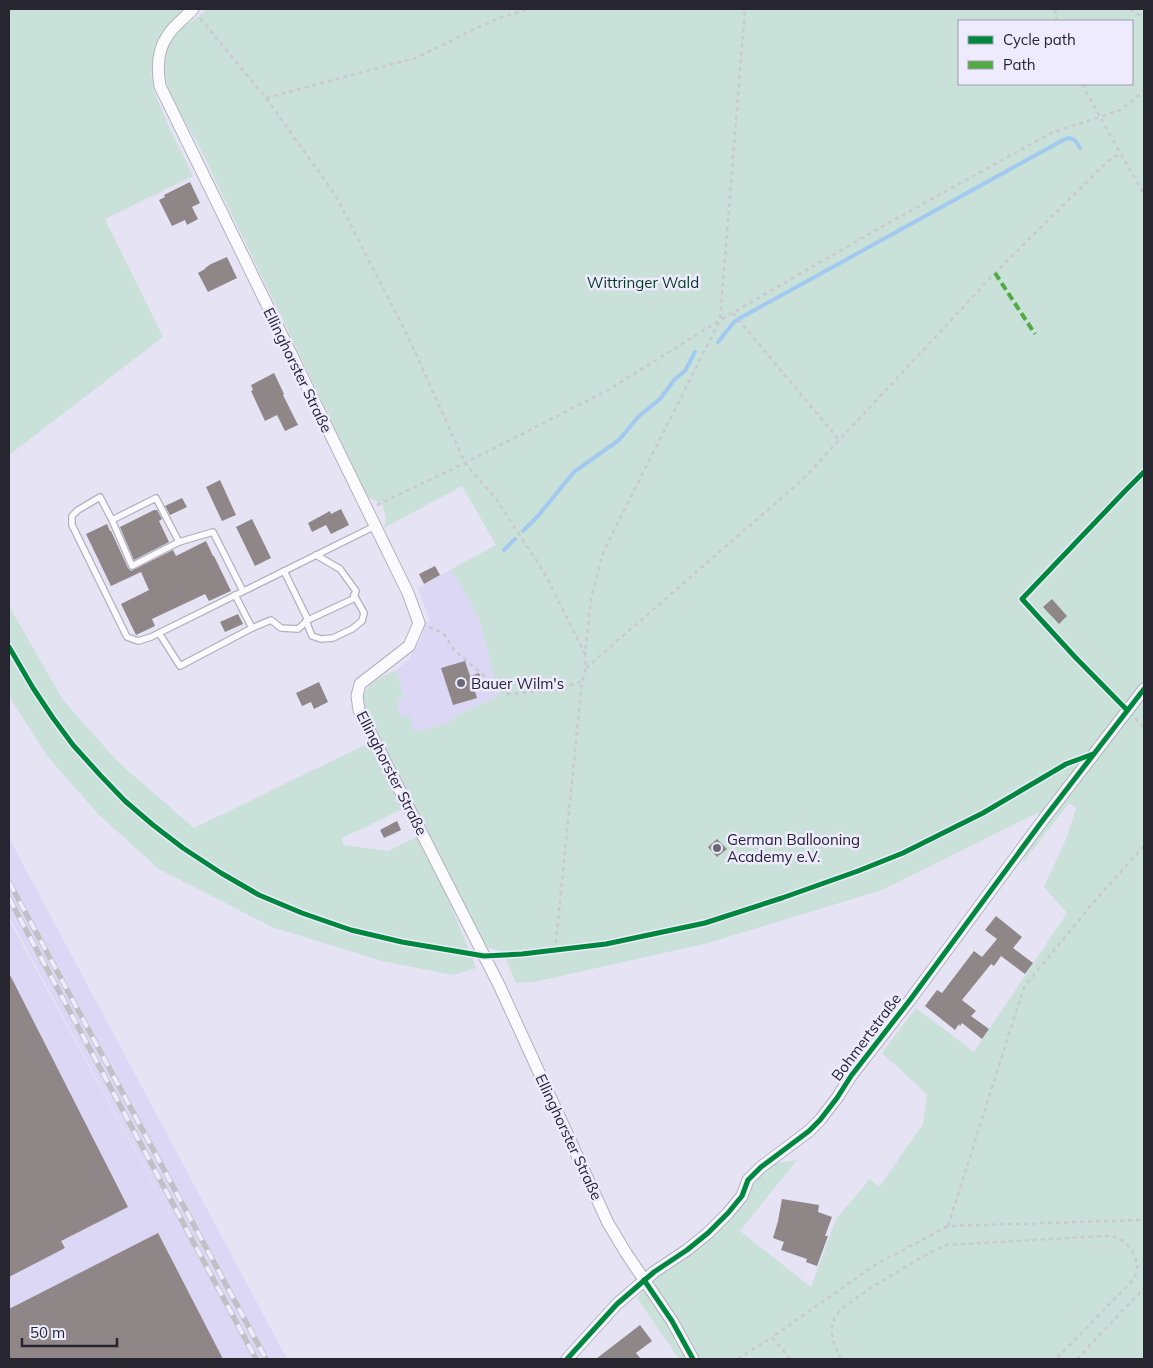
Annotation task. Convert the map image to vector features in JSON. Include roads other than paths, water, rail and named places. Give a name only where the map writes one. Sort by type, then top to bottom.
[{"type":"street","name":"Ellinghorster Straße","points":[[193,9],[167,36],[161,49],[158,62],[160,86],[408,593],[419,624],[409,646],[360,684],[357,696],[359,710],[499,985],[608,1223],[672,1321],[693,1359]]},
{"type":"street","name":"Bohmertstraße","points":[[567,1359],[617,1304],[644,1280],[708,1233],[742,1196],[748,1180],[761,1167],[809,1131],[820,1120],[1043,820],[1144,689]]},
{"type":"lane","points":[[242,591],[213,532],[179,542],[132,566],[100,497],[78,510],[72,516],[72,525],[127,637],[138,641],[159,633],[375,526]]},
{"type":"lane","points":[[112,520],[156,498],[179,542]]},
{"type":"lane","points":[[159,633],[180,666],[271,620],[282,628],[298,629],[307,620],[353,599],[356,592],[340,569],[316,555]]},
{"type":"lane","points":[[284,571],[307,620],[312,636],[321,639],[333,638],[362,621],[364,613],[354,595]]},
{"type":"lane","points":[[235,595],[252,628]]},
{"type":"waterway","points":[[718,342],[734,322],[742,317],[1065,139],[1073,139],[1080,148]]},
{"type":"waterway","points":[[523,531],[538,516],[574,472],[619,440],[638,417],[660,399],[675,379],[685,371],[695,352]]},
{"type":"waterway","points":[[504,550],[515,539]]},
{"type":"railway","points":[[9,882],[266,1359]]},
{"type":"railway","points":[[9,898],[256,1359]]},
{"type":"place","name":"Bauer Wilm's","points":[[461,683]]},
{"type":"place","name":"German Ballooning Academy e.V.","points":[[717,848]]},
{"type":"park label","name":"Wittringer Wald","points":[[643,282]]}]
